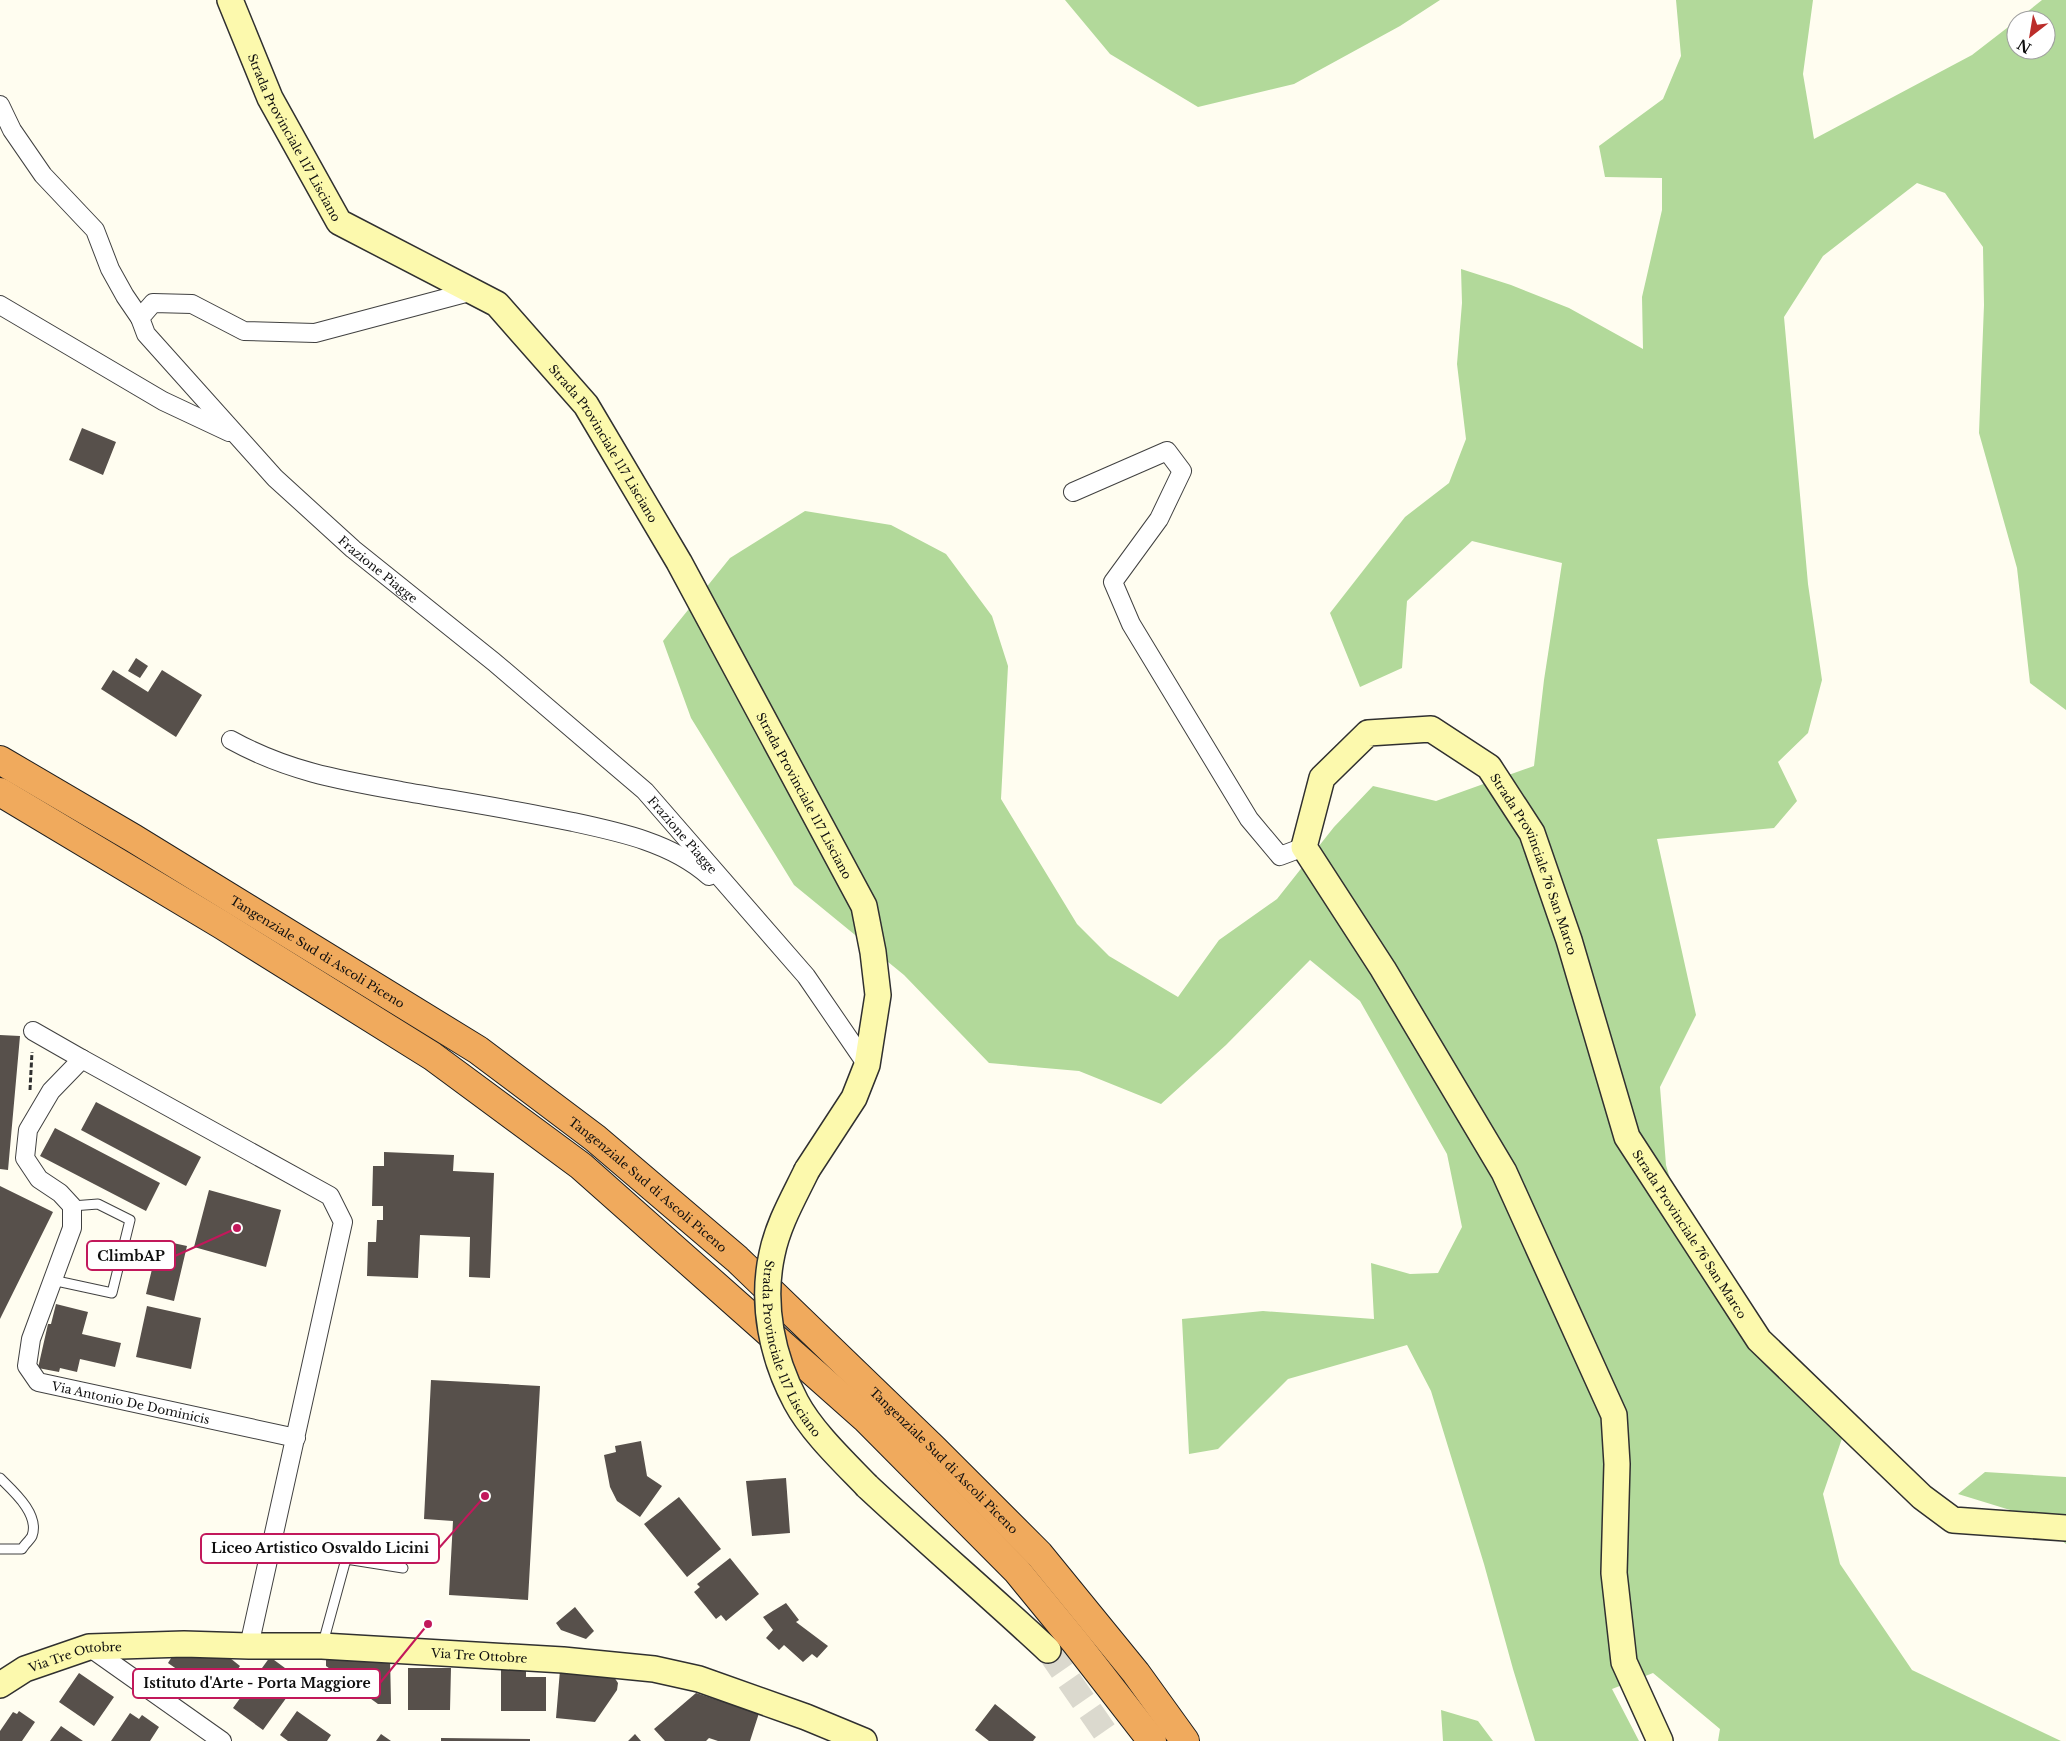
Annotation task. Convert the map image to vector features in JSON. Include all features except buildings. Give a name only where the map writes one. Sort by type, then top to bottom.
[{"type":"highway","name":"Tangenziale Sud di Ascoli Piceno","points":[[0,760],[141,843],[478,1050],[595,1138],[737,1259],[934,1448],[1039,1554],[1136,1673],[1185,1741]]},
{"type":"highway","points":[[0,792],[222,925],[432,1056],[581,1166],[865,1418],[1017,1571],[1152,1741]]},
{"type":"street","name":"Strada Provinciale 117 Lisciano","points":[[230,0],[270,98],[339,222],[497,304],[586,405],[679,562],[864,906],[873,952],[878,995],[867,1065],[854,1098],[807,1170],[784,1218],[772,1254],[768,1290],[769,1326],[779,1364],[796,1403],[824,1441],[925,1541],[995,1601],[1048,1650]]},
{"type":"street","name":"Frazione Piagge","points":[[0,105],[12,130],[44,175],[95,230],[110,268],[125,296],[140,318],[146,334],[236,435],[275,478],[353,549],[494,662],[645,791],[806,976],[867,1065]]},
{"type":"street","points":[[140,318],[153,302],[192,304],[244,331],[316,333],[473,292]]},
{"type":"street","points":[[0,305],[163,401],[236,435]]},
{"type":"street","points":[[1073,492],[1167,452],[1182,471],[1159,519],[1113,582],[1131,624],[1249,819],[1280,856],[1304,847],[1383,969],[1504,1172],[1614,1415],[1617,1464],[1614,1573],[1624,1662],[1660,1741]]},
{"type":"street","name":"Strada Provinciale 76 San Marco","points":[[1304,847],[1322,778],[1368,733],[1430,729],[1489,767],[1532,834],[1569,940],[1627,1137],[1759,1340],[1922,1497],[1954,1520],[2066,1528]]},
{"type":"street","points":[[231,740],[258,755],[327,778],[544,816],[624,833],[665,849],[696,864],[752,914]]},
{"type":"street","points":[[32,1031],[330,1196],[343,1222],[249,1646]]},
{"type":"street","points":[[72,1206],[60,1193],[39,1179],[25,1158],[28,1130],[51,1091],[82,1059]]},
{"type":"street","name":"Via Antonio De Dominicis","points":[[72,1206],[72,1228],[31,1338],[27,1366],[38,1382],[296,1438]]},
{"type":"street","name":"Via Tre Ottobre","points":[[0,1685],[26,1669],[89,1647],[184,1644],[322,1646],[563,1660],[654,1669],[699,1679],[806,1717],[864,1741]]},
{"type":"street","points":[[89,1647],[222,1741]]},
{"type":"lane","points":[[52,1280],[112,1293],[130,1220],[98,1204],[72,1206]]},
{"type":"lane","points":[[0,1478],[23,1501],[31,1518],[32,1535],[22,1549],[0,1549]]},
{"type":"lane","points":[[322,1646],[346,1559],[403,1568]]},
{"type":"path","points":[[30,1090],[32,1031]]},
{"type":"green space","points":[[1065,0],[1440,0],[1400,26],[1294,84],[1198,107],[1110,54]]},
{"type":"green space","points":[[1676,0],[1813,0],[1803,74],[1814,139],[1972,55],[2006,29],[2006,60],[2056,60],[2056,10],[2030,10],[2042,0],[2066,0],[2066,710],[2030,683],[2017,568],[1979,433],[1984,305],[1983,247],[1945,193],[1917,183],[1823,256],[1784,317],[1808,584],[1822,680],[1808,733],[1778,762],[1797,801],[1774,828],[1657,839],[1696,1015],[1660,1087],[1666,1165],[1697,1270],[1815,1386],[1850,1415],[1823,1494],[1840,1564],[1912,1670],[2061,1741],[1718,1741],[1720,1729],[1653,1673],[1612,1689],[1639,1741],[1535,1741],[1484,1564],[1431,1391],[1407,1345],[1288,1379],[1218,1449],[1189,1454],[1182,1319],[1263,1311],[1374,1319],[1371,1263],[1410,1274],[1438,1273],[1462,1227],[1447,1154],[1360,1001],[1310,960],[1226,1045],[1161,1104],[1079,1071],[989,1063],[904,975],[794,885],[691,718],[663,641],[730,558],[805,511],[891,525],[946,554],[992,616],[1008,666],[1001,799],[1077,924],[1109,956],[1178,997],[1219,940],[1277,899],[1334,827],[1373,786],[1436,801],[1534,766],[1544,680],[1562,563],[1472,541],[1407,601],[1402,668],[1360,687],[1330,613],[1405,517],[1449,483],[1466,439],[1457,364],[1462,303],[1461,269],[1511,285],[1569,308],[1643,349],[1642,297],[1662,210],[1662,178],[1605,177],[1599,146],[1663,99],[1681,56]]},
{"type":"green space","points":[[1985,1472],[2066,1477],[2066,1544],[2033,1517],[1958,1494]]},
{"type":"green space","points":[[1441,1710],[1478,1721],[1493,1741],[1443,1741]]},
{"type":"tunnel","points":[[1048,1650],[1111,1741]]},
{"type":"place","name":"ClimbAP","points":[[237,1228]]},
{"type":"place","name":"Liceo Artistico Osvaldo Licini","points":[[485,1496]]},
{"type":"place","name":"Istituto d'Arte - Porta Maggiore","points":[[428,1624]]}]
